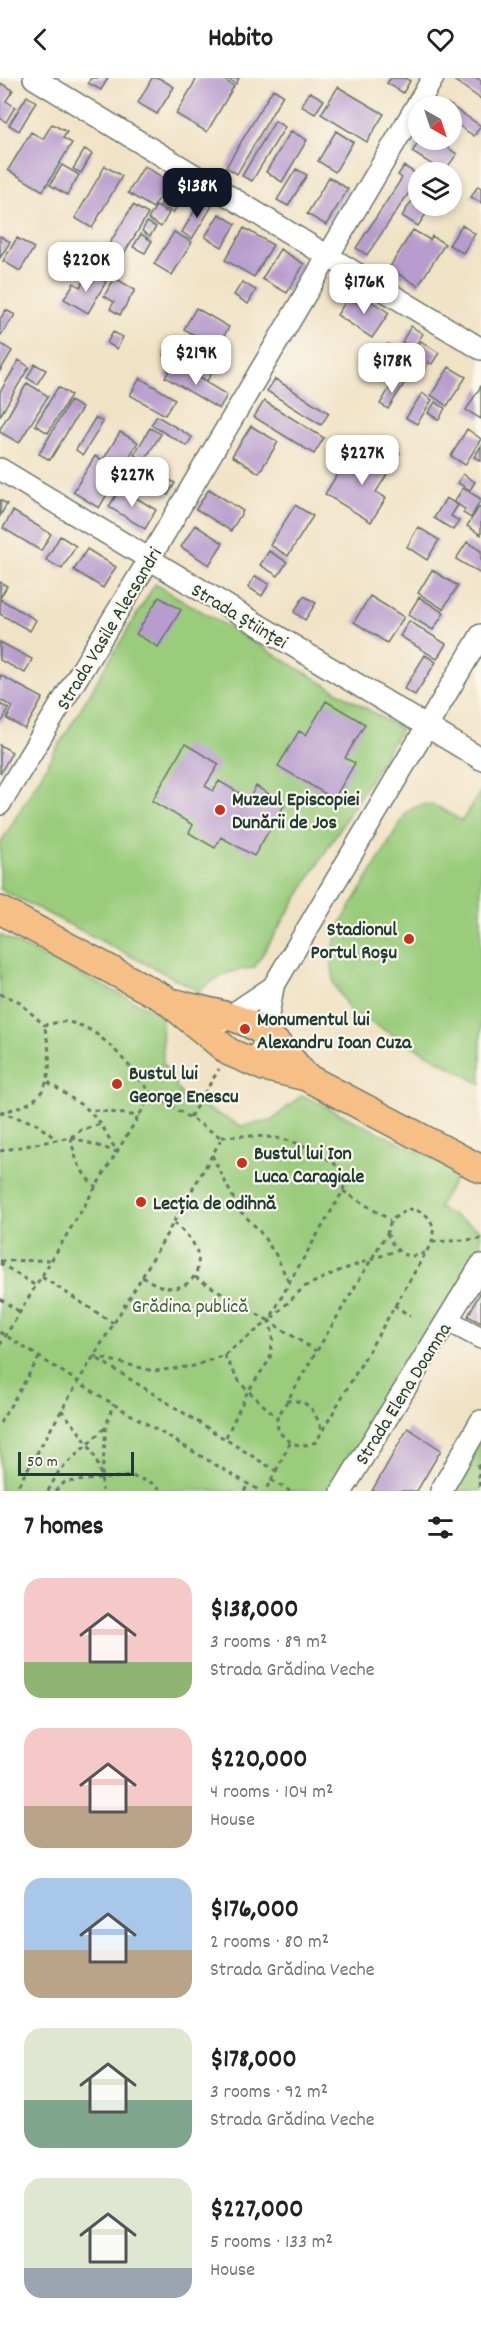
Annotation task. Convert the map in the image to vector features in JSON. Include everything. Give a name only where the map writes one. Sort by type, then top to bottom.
[{"type":"main road","points":[[0,910],[165,999],[232,1052],[306,1077],[481,1169]]},
{"type":"main road","points":[[165,999],[250,1024],[265,1033],[306,1077]]},
{"type":"street","points":[[34,78],[481,349]]},
{"type":"street","name":"Strada Vasile Alecsandri","points":[[0,804],[149,560],[433,78]]},
{"type":"street","name":"Strada Științei","points":[[0,470],[481,759]]},
{"type":"street","points":[[273,987],[217,1027],[232,1052],[262,1050],[273,987],[481,635]]},
{"type":"street","name":"Strada Elena Doamna","points":[[342,1491],[481,1265]]},
{"type":"street","points":[[447,1320],[481,1338]]},
{"type":"street","points":[[441,1491],[481,1421]]},
{"type":"path","points":[[0,994],[18,1001],[44,1025],[50,1052],[48,1082],[31,1103],[1,1113]]},
{"type":"path","points":[[44,1025],[68,1022],[93,1032],[115,1050],[152,1094],[222,1137],[248,1135],[281,1138],[312,1148],[334,1163],[344,1177],[343,1191],[269,1321],[273,1335],[270,1359],[248,1391],[225,1439]]},
{"type":"path","points":[[190,1118],[232,1052]]},
{"type":"path","points":[[48,1082],[87,1109],[101,1124],[117,1152]]},
{"type":"path","points":[[0,1345],[152,1094]]},
{"type":"path","points":[[87,1109],[139,1116]]},
{"type":"path","points":[[1,1113],[35,1124],[56,1139]]},
{"type":"path","points":[[71,1137],[81,1130],[101,1124]]},
{"type":"path","points":[[0,1150],[71,1137],[117,1152]]},
{"type":"path","points":[[71,1137],[74,1156],[86,1178],[96,1187]]},
{"type":"path","points":[[15,1491],[174,1223],[222,1137]]},
{"type":"path","points":[[212,1155],[239,1210],[258,1229],[276,1255],[289,1283]]},
{"type":"path","points":[[343,1191],[391,1220]]},
{"type":"path","points":[[408,1209],[421,1211],[428,1217],[434,1231],[432,1242],[316,1442],[306,1446],[290,1443],[278,1431],[277,1418],[285,1401],[387,1233],[391,1220],[408,1209]]},
{"type":"path","points":[[142,1277],[165,1287],[181,1287],[195,1277],[200,1261],[193,1243],[174,1223]]},
{"type":"path","points":[[387,1233],[391,1242],[408,1257],[417,1257],[426,1252]]},
{"type":"path","points":[[432,1242],[481,1239]]},
{"type":"path","points":[[94,1356],[154,1371],[194,1366],[224,1356],[269,1321],[304,1287],[336,1272],[398,1250]]},
{"type":"path","points":[[0,1262],[51,1260]]},
{"type":"path","points":[[0,1262],[36,1286]]},
{"type":"path","points":[[42,1277],[113,1323]]},
{"type":"path","points":[[195,1277],[316,1351]]},
{"type":"path","points":[[0,1299],[20,1312]]},
{"type":"path","points":[[394,1305],[410,1316]]},
{"type":"path","points":[[0,1332],[113,1404],[260,1491]]},
{"type":"path","points":[[0,1423],[40,1356]]},
{"type":"path","points":[[94,1356],[276,1471]]},
{"type":"path","points":[[224,1356],[231,1371],[248,1391],[277,1418]]},
{"type":"path","points":[[285,1401],[297,1400],[306,1403],[312,1409],[322,1430]]},
{"type":"path","points":[[102,1491],[106,1426],[113,1404]]},
{"type":"path","points":[[61,1410],[87,1443],[102,1478]]},
{"type":"path","points":[[48,1491],[60,1471],[106,1426]]},
{"type":"path","points":[[265,1491],[290,1443]]},
{"type":"path","points":[[479,1453],[480,1491]]},
{"type":"path","points":[[55,1491],[65,1482],[130,1476],[150,1482],[164,1491]]},
{"type":"path","points":[[271,1480],[290,1491]]},
{"type":"path","points":[[244,1491],[249,1484]]},
{"type":"green space","points":[[155,584],[401,729],[254,968],[237,970],[224,975],[199,991],[0,889],[0,844]]},
{"type":"green space","name":"Stadionul Portul Roșu","points":[[481,791],[481,1084],[350,1011],[334,984],[331,955],[341,923],[407,812],[415,807],[429,805],[462,821]]},
{"type":"green space","name":"Grădina publică","points":[[0,935],[162,1015],[163,1063],[182,1096],[241,1126],[271,1121],[302,1095],[459,1172],[438,1208],[481,1230],[481,1265],[342,1491],[0,1491]]},
{"type":"green space","points":[[481,1433],[481,1491],[454,1491],[449,1488]]},
{"type":"building","points":[[91,78],[108,78],[101,90],[88,83]]},
{"type":"building","points":[[152,78],[159,78],[174,87],[157,114],[138,103]]},
{"type":"building","points":[[197,78],[221,78],[234,86],[207,132],[176,114]]},
{"type":"building","points":[[226,78],[239,78],[236,84]]},
{"type":"building","points":[[391,78],[405,78],[410,81],[403,93],[387,83]]},
{"type":"building","points":[[451,78],[477,78],[481,81],[481,99]]},
{"type":"building","points":[[0,83],[13,90],[6,101],[15,107],[6,122],[0,118]]},
{"type":"building","points":[[338,87],[384,114],[367,142],[321,114]]},
{"type":"building","points":[[273,89],[283,95],[237,174],[226,167]]},
{"type":"building","points":[[310,92],[324,100],[315,114],[301,106]]},
{"type":"building","points":[[27,96],[36,102],[19,131],[9,125]]},
{"type":"building","points":[[462,114],[481,126],[474,136],[462,128]]},
{"type":"building","points":[[275,121],[285,127],[252,181],[242,176]]},
{"type":"building","points":[[52,124],[67,132],[63,138],[72,143],[43,191],[8,170],[31,132],[43,139]]},
{"type":"building","points":[[291,131],[307,140],[282,182],[266,172]]},
{"type":"building","points":[[336,131],[353,142],[335,172],[318,161]]},
{"type":"building","points":[[85,149],[92,154],[81,173],[73,169]]},
{"type":"building","points":[[413,150],[451,150],[457,154],[451,162],[428,162],[412,152]]},
{"type":"building","points":[[62,165],[79,175],[67,195],[50,185]]},
{"type":"building","points":[[105,166],[122,176],[92,228],[75,218]]},
{"type":"building","points":[[144,166],[169,181],[153,208],[128,193]]},
{"type":"building","points":[[404,166],[408,169],[408,194],[367,255],[356,248],[402,178],[398,175]]},
{"type":"building","points":[[296,169],[307,175],[288,206],[277,200]]},
{"type":"building","points":[[329,177],[348,189],[326,225],[307,214]]},
{"type":"building","points":[[173,184],[186,191],[173,213],[160,205]]},
{"type":"building","points":[[478,186],[481,188],[481,203],[471,197]]},
{"type":"building","points":[[201,200],[212,206],[192,239],[182,232]]},
{"type":"building","points":[[133,205],[148,214],[109,278],[94,269]]},
{"type":"building","points":[[156,206],[169,213],[161,227],[148,219]]},
{"type":"building","points":[[408,207],[408,216],[424,216],[418,226],[402,216]]},
{"type":"building","points":[[219,214],[236,224],[222,247],[205,237]]},
{"type":"building","points":[[147,222],[156,227],[150,236],[142,231]]},
{"type":"building","points":[[462,225],[475,234],[463,253],[449,245]]},
{"type":"building","points":[[244,228],[273,245],[254,277],[225,260]]},
{"type":"building","points":[[413,230],[430,240],[432,236],[445,244],[418,286],[389,268]]},
{"type":"building","points":[[174,232],[192,242],[172,275],[154,264]]},
{"type":"building","points":[[141,234],[152,241],[145,253],[133,247]]},
{"type":"building","points":[[0,236],[10,242],[0,258]]},
{"type":"building","points":[[17,238],[34,248],[20,271],[3,261]]},
{"type":"building","points":[[280,249],[304,264],[287,293],[262,279]]},
{"type":"building","points":[[89,272],[106,282],[88,313],[64,299],[74,283],[80,287]]},
{"type":"building","points":[[115,278],[135,290],[120,315],[110,309],[114,302],[104,296]]},
{"type":"building","points":[[242,282],[256,290],[248,304],[234,295]]},
{"type":"building","points":[[362,295],[389,313],[372,338],[337,315],[348,298],[357,303]]},
{"type":"building","points":[[196,308],[229,327],[217,348],[184,329]]},
{"type":"building","points":[[6,310],[15,315],[0,336],[0,319]]},
{"type":"building","points":[[411,326],[423,334],[413,349],[402,342]]},
{"type":"building","points":[[113,332],[123,337],[117,349],[107,343]]},
{"type":"building","points":[[421,341],[439,353],[432,364],[429,362],[422,374],[407,365]]},
{"type":"building","points":[[0,343],[12,351],[0,371]]},
{"type":"building","points":[[171,343],[214,369],[207,381],[163,355]]},
{"type":"building","points":[[388,344],[407,356],[392,380],[361,361],[369,348],[381,356]]},
{"type":"building","points":[[19,360],[29,367],[0,416],[0,392]]},
{"type":"building","points":[[174,363],[227,395],[219,409],[165,377]]},
{"type":"building","points":[[35,364],[46,370],[37,384],[27,378]]},
{"type":"building","points":[[449,367],[466,377],[447,406],[431,395]]},
{"type":"building","points":[[140,378],[175,399],[165,415],[130,395]]},
{"type":"building","points":[[275,379],[329,413],[321,425],[267,391]]},
{"type":"building","points":[[395,379],[404,384],[388,409],[380,404]]},
{"type":"building","points":[[27,383],[48,396],[19,443],[0,432],[0,429]]},
{"type":"building","points":[[481,386],[481,419],[466,410]]},
{"type":"building","points":[[58,387],[71,395],[48,433],[35,425]]},
{"type":"building","points":[[422,393],[432,400],[417,424],[406,418]]},
{"type":"building","points":[[70,401],[82,408],[50,460],[39,454]]},
{"type":"building","points":[[264,401],[324,438],[314,454],[254,417]]},
{"type":"building","points":[[435,402],[445,408],[439,420],[428,413]]},
{"type":"building","points":[[157,416],[192,437],[187,446],[151,425]]},
{"type":"building","points":[[95,418],[103,422],[83,455],[76,450]]},
{"type":"building","points":[[251,426],[278,442],[259,473],[232,456]]},
{"type":"building","points":[[150,428],[161,434],[144,461],[134,455]]},
{"type":"building","points":[[467,429],[481,439],[465,465],[451,456]]},
{"type":"building","points":[[120,432],[138,442],[99,508],[73,492],[95,456],[103,460]]},
{"type":"building","points":[[481,446],[481,461],[474,457]]},
{"type":"building","points":[[390,447],[400,453],[376,492],[386,498],[371,522],[325,494],[348,457],[374,473]]},
{"type":"building","points":[[146,466],[175,483],[168,495],[139,477]]},
{"type":"building","points":[[463,474],[475,482],[470,490],[458,483]]},
{"type":"building","points":[[120,488],[156,510],[145,529],[109,507]]},
{"type":"building","points":[[463,488],[481,499],[471,518],[463,513],[465,509],[454,502]]},
{"type":"building","points":[[209,489],[243,511],[231,531],[196,509]]},
{"type":"building","points":[[446,498],[458,505],[451,516],[459,521],[453,530],[434,518]]},
{"type":"building","points":[[0,500],[7,504],[0,516]]},
{"type":"building","points":[[295,505],[313,516],[288,556],[270,545]]},
{"type":"building","points":[[479,507],[481,509],[481,535],[467,526]]},
{"type":"building","points":[[13,511],[51,534],[41,551],[3,528]]},
{"type":"building","points":[[195,525],[223,543],[209,565],[181,547]]},
{"type":"building","points":[[418,527],[439,540],[427,560],[407,547]]},
{"type":"building","points":[[60,536],[76,546],[62,569],[46,560]]},
{"type":"building","points":[[467,542],[481,551],[481,574],[456,559]]},
{"type":"building","points":[[87,549],[116,567],[103,588],[74,570]]},
{"type":"building","points":[[269,551],[287,562],[278,576],[260,565]]},
{"type":"building","points":[[432,570],[458,586],[443,609],[418,593]]},
{"type":"building","points":[[255,576],[269,584],[262,596],[248,587]]},
{"type":"building","points":[[0,582],[7,586],[0,598]]},
{"type":"building","points":[[304,596],[316,603],[305,620],[294,612]]},
{"type":"building","points":[[370,596],[404,617],[387,643],[354,622]]},
{"type":"building","points":[[159,597],[181,610],[158,647],[136,634]]},
{"type":"building","points":[[419,597],[444,613],[433,630],[408,615]]},
{"type":"building","points":[[0,599],[36,620],[30,631],[0,614]]},
{"type":"building","points":[[409,621],[446,644],[437,659],[400,636]]},
{"type":"building","points":[[0,642],[32,659],[25,673],[0,660]]},
{"type":"building","points":[[425,655],[436,662],[415,695],[404,689]]},
{"type":"building","points":[[0,675],[43,698],[25,729],[7,719],[13,707],[0,700]]},
{"type":"building","points":[[326,701],[365,724],[345,758],[355,763],[334,799],[278,766],[299,731],[306,735]]},
{"type":"building","points":[[0,704],[9,709],[0,725]]},
{"type":"building","name":"Muzeul Episcopiei Dunării de Jos","points":[[185,744],[219,764],[205,786],[213,791],[219,781],[249,799],[256,786],[285,804],[254,856],[221,837],[215,848],[189,833],[193,825],[152,801]]},
{"type":"building","points":[[0,745],[12,752],[0,774]]},
{"type":"building","points":[[481,1291],[481,1323],[468,1316]]},
{"type":"building","points":[[408,1428],[441,1450],[417,1491],[372,1491]]},
{"type":"place","name":"Muzeul Episcopiei Dunării de Jos","points":[[220,810]]},
{"type":"place","name":"Stadionul Portul Roșu","points":[[409,939]]},
{"type":"place","name":"Monumentul lui Alexandru Ioan Cuza","points":[[245,1029]]},
{"type":"place","name":"Bustul lui George Enescu","points":[[117,1084]]},
{"type":"place","name":"Bustul lui Ion Luca Caragiale","points":[[242,1163]]},
{"type":"place","name":"Lecția de odihnă","points":[[141,1202]]}]
